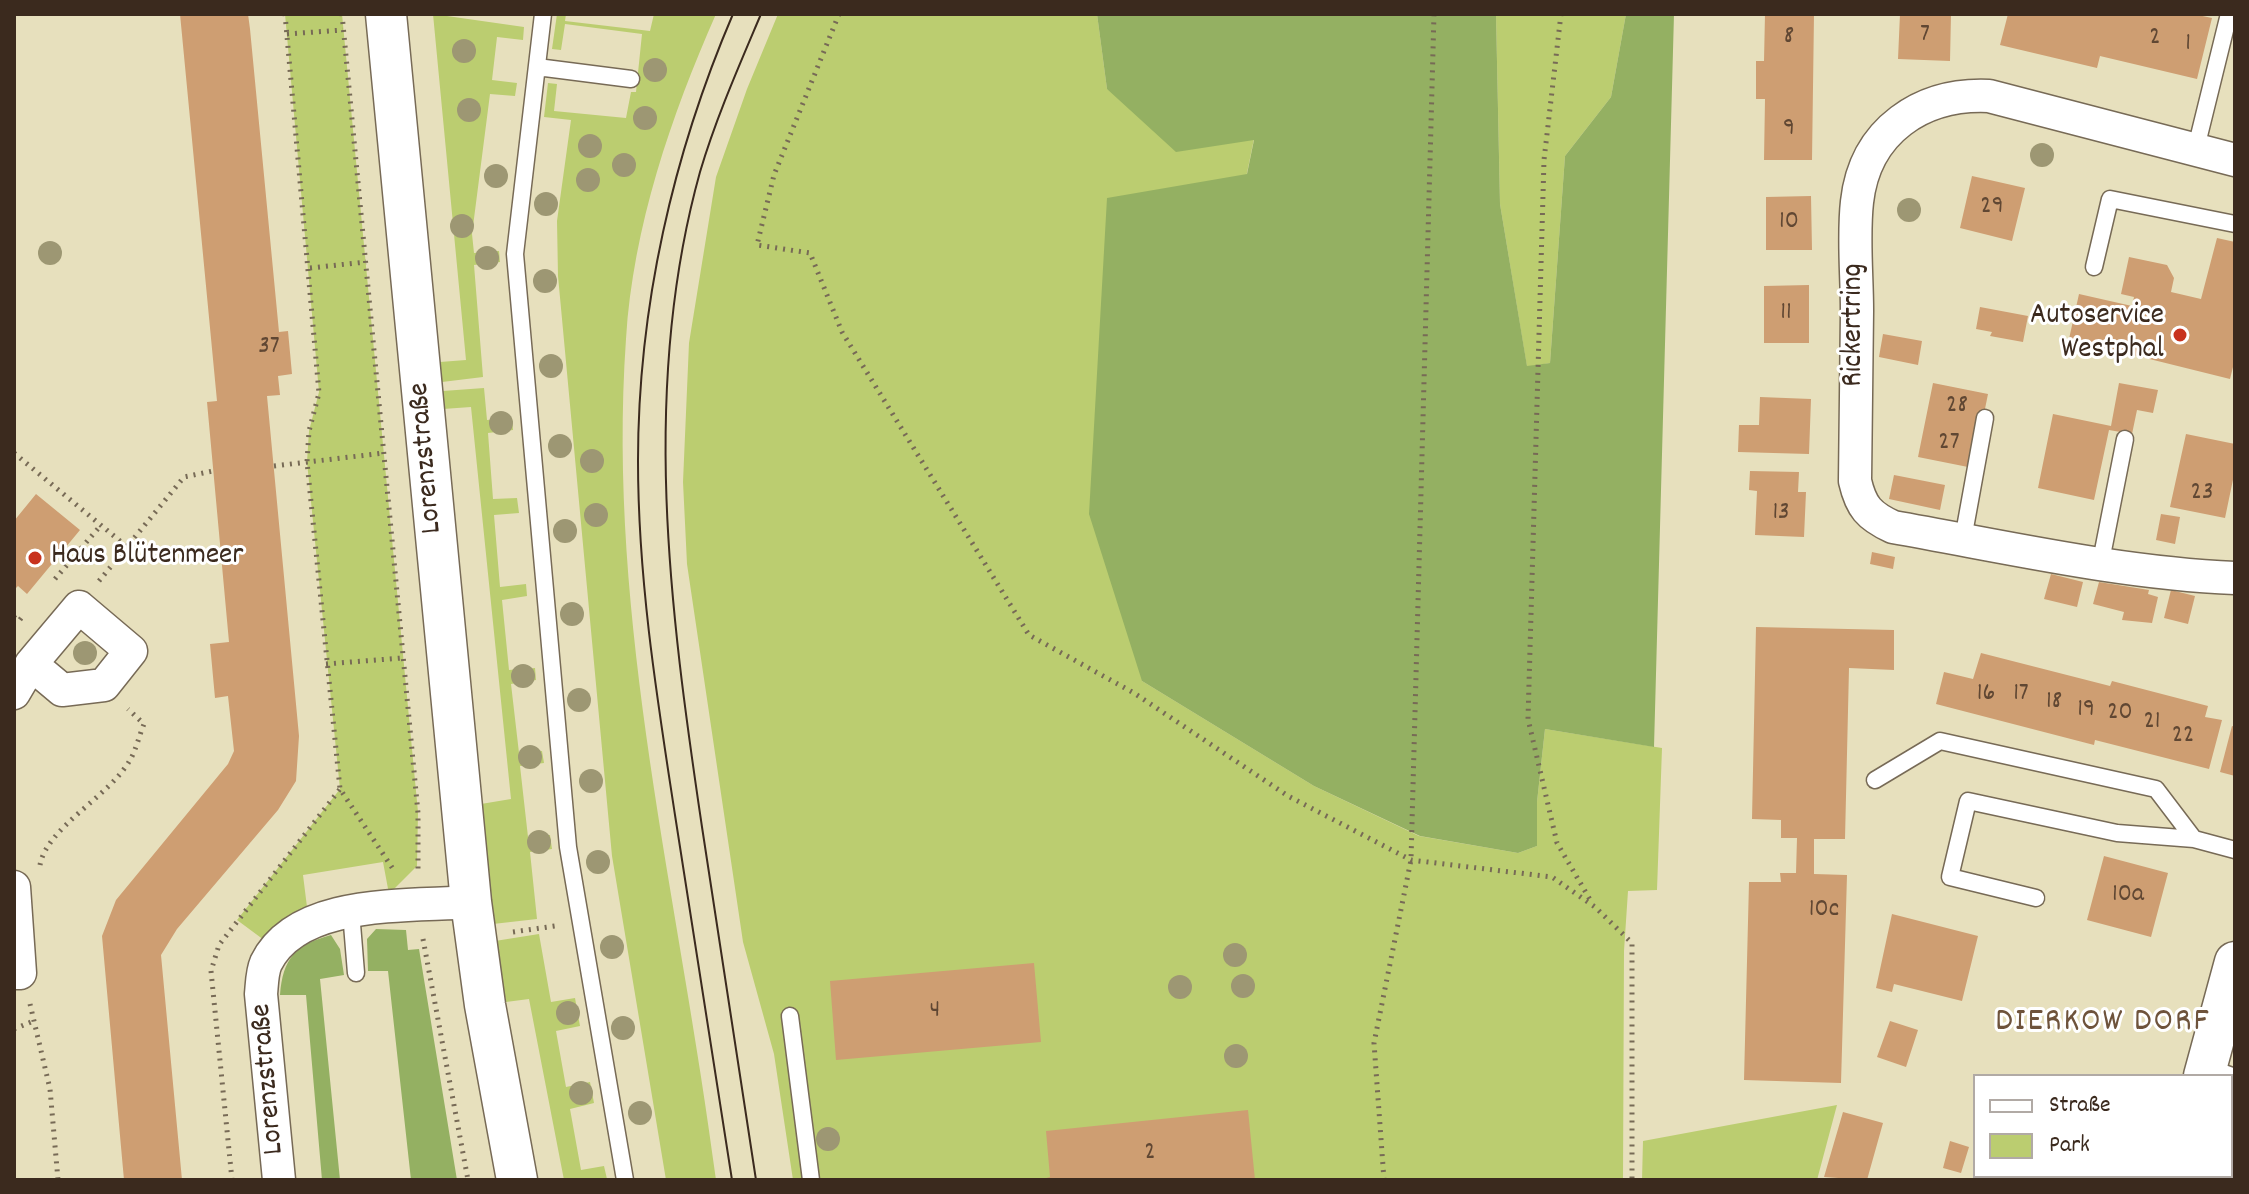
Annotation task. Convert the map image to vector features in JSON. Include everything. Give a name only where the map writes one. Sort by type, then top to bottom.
[{"type":"street","name":"Lorenzstraße","points":[[386,14],[473,920],[517,1180]]},
{"type":"street","name":"Rickertring","points":[[2235,160],[1989,96],[1957,95],[1922,107],[1896,124],[1874,150],[1857,201],[1855,481],[1861,503],[1872,517],[1893,527],[2100,566],[2162,575],[2235,578]]},
{"type":"street","points":[[14,693],[31,664],[79,607],[131,651],[104,685],[62,690],[31,664]]},
{"type":"street","points":[[17,973],[26,883]]},
{"type":"street","name":"Lorenzstraße","points":[[279,1180],[261,994],[264,966],[276,948],[297,928],[321,917],[351,912],[418,906],[473,920]]},
{"type":"street","points":[[2215,1074],[2235,962]]},
{"type":"lane","points":[[543,14],[515,254],[568,847],[625,1180]]},
{"type":"lane","points":[[2195,152],[2229,14]]},
{"type":"lane","points":[[537,67],[631,79]]},
{"type":"lane","points":[[2094,267],[2110,199],[2235,224]]},
{"type":"lane","points":[[1963,539],[1985,418]]},
{"type":"lane","points":[[2100,566],[2125,439]]},
{"type":"lane","points":[[1875,780],[1940,741],[2156,789],[2194,839]]},
{"type":"lane","points":[[2036,898],[1950,877],[1968,801],[2117,833],[2194,839],[2235,850]]},
{"type":"lane","points":[[351,912],[356,973]]},
{"type":"lane","points":[[790,1016],[811,1180]]},
{"type":"path","points":[[285,14],[319,393],[309,431],[307,462],[340,789],[418,906]]},
{"type":"path","points":[[342,14],[418,813],[418,906],[468,1180]]},
{"type":"path","points":[[839,14],[774,175],[757,245],[810,253],[842,332],[1029,635],[1134,693],[1288,796],[1411,860],[1552,877],[1595,907],[1632,943],[1632,1180]]},
{"type":"path","points":[[1384,1180],[1374,1043],[1411,860],[1434,14]]},
{"type":"path","points":[[1561,14],[1544,160],[1528,719],[1557,843],[1595,907]]},
{"type":"path","points":[[287,34],[343,30]]},
{"type":"path","points":[[310,268],[366,262]]},
{"type":"path","points":[[274,466],[427,449]]},
{"type":"path","points":[[14,453],[126,546]]},
{"type":"path","points":[[79,607],[184,477],[213,471]]},
{"type":"path","points":[[50,585],[101,525]]},
{"type":"path","points":[[14,617],[19,621],[29,609]]},
{"type":"path","points":[[326,664],[402,658]]},
{"type":"path","points":[[26,883],[43,848],[98,798],[130,760],[144,724],[104,685]]},
{"type":"path","points":[[473,920],[580,922]]},
{"type":"path","points":[[17,973],[36,1020],[50,1089],[58,1180]]},
{"type":"path","points":[[14,1029],[36,1020]]},
{"type":"green space","points":[[285,14],[342,14],[418,812],[417,866],[389,894],[383,862],[303,875],[307,907],[288,916],[264,940],[237,920],[340,789],[307,462],[309,431],[319,392]]},
{"type":"green space","points":[[433,14],[524,27],[523,40],[497,37],[492,80],[517,83],[515,96],[490,94],[472,234],[474,253],[499,251],[500,262],[474,265],[483,377],[442,382],[440,362],[466,360]]},
{"type":"green space","points":[[557,14],[566,14],[565,21],[650,31],[654,14],[716,14],[670,132],[637,255],[626,339],[623,445],[627,551],[636,656],[716,1180],[666,1180],[612,856],[558,276],[557,221],[571,120],[544,117],[548,83],[557,84],[554,111],[626,118],[631,92],[636,92],[642,34],[565,24],[561,50],[552,49]]},
{"type":"green space","points":[[778,14],[1097,14],[1107,89],[1254,139],[1142,681],[1314,786],[1419,836],[1518,853],[1537,846],[1537,802],[1545,729],[1662,748],[1657,890],[1628,891],[1624,951],[1623,1180],[793,1180],[774,1054],[743,942],[687,564],[683,482],[689,343],[716,177]]},
{"type":"green space","points":[[1097,14],[1496,14],[1500,204],[1527,366],[1550,363],[1565,156],[1611,97],[1626,14],[1674,14],[1654,747],[1545,729],[1537,802],[1537,846],[1518,853],[1420,836],[1314,786],[1142,681],[1089,514],[1107,198],[1247,174],[1254,140],[1176,152],[1107,89]]},
{"type":"green space","points":[[1496,14],[1626,14],[1611,97],[1565,156],[1550,363],[1527,367],[1500,204]]},
{"type":"green space","points":[[484,388],[487,420],[512,418],[513,430],[488,433],[493,499],[517,498],[519,513],[494,515],[500,587],[526,584],[527,596],[502,600],[509,670],[535,668],[536,680],[511,684],[519,753],[542,751],[544,763],[520,766],[528,837],[550,835],[552,849],[530,852],[537,919],[493,924],[481,804],[511,799],[471,407],[443,409],[443,391]]},
{"type":"green space","points":[[376,929],[406,930],[408,950],[419,949],[457,1180],[411,1180],[388,971],[368,971],[367,939]]},
{"type":"green space","points":[[539,934],[551,1002],[575,998],[580,1026],[556,1031],[566,1087],[590,1082],[594,1103],[570,1109],[581,1170],[604,1166],[607,1179],[564,1180],[529,999],[506,1002],[495,941]]},
{"type":"green space","points":[[331,935],[340,949],[344,975],[320,979],[340,1180],[322,1180],[306,995],[280,995],[284,971],[293,955],[308,943]]},
{"type":"green space","points":[[1837,1105],[1817,1180],[1642,1180],[1643,1141]]},
{"type":"building","points":[[180,14],[248,14],[279,332],[288,331],[292,374],[278,376],[280,395],[267,396],[299,736],[296,781],[278,810],[177,929],[161,955],[182,1180],[124,1180],[102,936],[116,900],[228,764],[234,751],[228,696],[215,698],[210,644],[229,642],[207,402],[217,401]]},
{"type":"building","points":[[1765,14],[1814,14],[1812,160],[1764,160],[1765,99],[1756,99],[1756,61],[1764,61]]},
{"type":"building","points":[[1900,14],[1951,14],[1950,61],[1898,59]]},
{"type":"building","points":[[2008,14],[2193,14],[2212,18],[2197,79],[2100,56],[2097,68],[2000,45]]},
{"type":"building","points":[[1972,176],[2025,188],[2012,241],[1960,228]]},
{"type":"building","points":[[1811,196],[1812,250],[1766,250],[1766,197]]},
{"type":"building","points":[[2217,238],[2235,242],[2235,359],[2230,379],[2069,339],[2079,294],[2132,306],[2134,297],[2121,294],[2129,257],[2167,265],[2174,278],[2171,292],[2201,299]]},
{"type":"building","points":[[1809,285],[1809,343],[1764,343],[1764,286]]},
{"type":"building","points":[[1980,307],[2028,316],[2023,342],[1990,336],[1992,332],[1976,329]]},
{"type":"building","points":[[1883,334],[1922,341],[1918,365],[1879,357]]},
{"type":"building","points":[[1933,383],[1988,394],[1973,468],[1918,457]]},
{"type":"building","points":[[2119,383],[2158,390],[2153,413],[2137,410],[2132,434],[2109,430],[2094,500],[2038,488],[2053,414],[2111,426]]},
{"type":"building","points":[[1760,397],[1811,399],[1809,454],[1738,452],[1739,425],[1759,425]]},
{"type":"building","points":[[2186,434],[2235,444],[2235,470],[2225,518],[2170,507]]},
{"type":"building","points":[[1750,471],[1799,472],[1798,492],[1806,492],[1804,537],[1755,535],[1757,491],[1749,490]]},
{"type":"building","points":[[1894,475],[1945,485],[1940,510],[1889,499]]},
{"type":"building","name":"Haus Blütenmeer","points":[[36,494],[80,530],[27,594],[18,586],[14,590],[14,521]]},
{"type":"building","points":[[2161,514],[2180,517],[2175,544],[2156,540]]},
{"type":"building","points":[[1872,552],[1895,557],[1893,569],[1870,564]]},
{"type":"building","points":[[2051,574],[2083,582],[2077,607],[2044,599]]},
{"type":"building","points":[[2099,582],[2149,590],[2148,594],[2158,597],[2152,623],[2122,620],[2124,612],[2093,604]]},
{"type":"building","points":[[2171,590],[2195,596],[2188,624],[2164,618]]},
{"type":"building","points":[[1756,627],[1894,630],[1894,670],[1849,668],[1845,839],[1814,839],[1814,874],[1847,875],[1841,1083],[1744,1080],[1749,882],[1781,882],[1780,873],[1796,873],[1797,838],[1781,838],[1781,820],[1752,819]]},
{"type":"building","points":[[1981,653],[2110,686],[2112,681],[2208,706],[2205,717],[2222,720],[2209,769],[2095,740],[2094,745],[1936,704],[1944,672],[1973,679]]},
{"type":"building","points":[[2232,726],[2235,727],[2235,776],[2220,772]]},
{"type":"building","points":[[2104,856],[2168,873],[2151,937],[2087,920]]},
{"type":"building","points":[[1892,914],[1978,936],[1962,1001],[1894,984],[1892,992],[1876,988]]},
{"type":"building","points":[[1034,963],[1041,1042],[836,1060],[830,981]]},
{"type":"building","points":[[1890,1021],[1918,1030],[1906,1067],[1877,1057]]},
{"type":"building","points":[[1248,1110],[1255,1180],[1039,1180],[1050,1177],[1046,1131]]},
{"type":"building","points":[[1843,1112],[1883,1123],[1867,1180],[1824,1177]]},
{"type":"building","points":[[1950,1141],[1969,1147],[1961,1173],[1943,1168]]},
{"type":"building","points":[[1990,1178],[2059,1179],[1989,1180]]},
{"type":"tram line","points":[[732,1180],[655,683],[641,550],[638,461],[644,346],[663,232],[693,121],[733,14]]},
{"type":"tram line","points":[[756,1180],[680,664],[666,499],[666,417],[670,335],[682,253],[700,172],[761,14]]},
{"type":"place","name":"Autoservice Westphal","points":[[2180,335]]},
{"type":"place","name":"Haus Blütenmeer","points":[[35,558]]},
{"type":"district","name":"DIERKOW DORF","points":[[2103,1024]]}]
